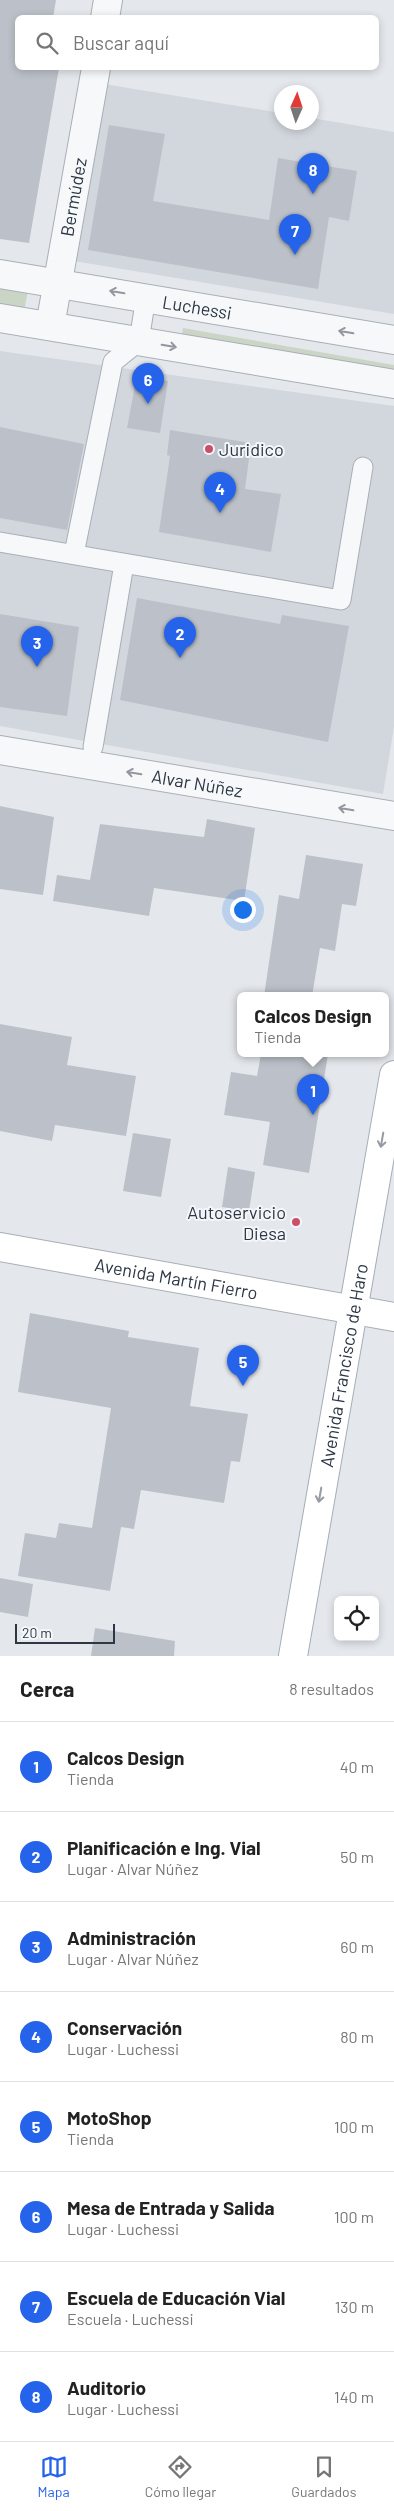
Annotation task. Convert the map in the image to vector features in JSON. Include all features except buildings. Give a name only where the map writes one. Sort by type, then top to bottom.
[{"type":"main road","name":"Avenida Francisco de Haro","points":[[293,1656],[394,1075]]},
{"type":"main road","name":"Avenida Martín Fierro","points":[[0,1247],[394,1317]]},
{"type":"street","points":[[105,15],[108,0]]},
{"type":"street","name":"Bermúdez","points":[[50,326],[96,70]]},
{"type":"street","name":"Luchessi","points":[[0,274],[58,282],[394,340]]},
{"type":"street","points":[[0,318],[394,384]]},
{"type":"street","name":"Alvar Núñez","points":[[0,750],[394,816]]},
{"type":"lane","points":[[74,554],[113,362],[139,341],[146,297]]},
{"type":"lane","points":[[0,542],[341,600],[363,467]]},
{"type":"lane","points":[[93,747],[124,564]]},
{"type":"shaded area","points":[[104,84],[274,112],[274,130],[319,130],[319,119],[394,132],[394,314],[74,261]]},
{"type":"shaded area","points":[[0,351],[394,406],[394,727],[383,794],[0,726]]},
{"type":"green space","points":[[0,281],[29,286],[24,311],[0,307]]},
{"type":"green space","points":[[183,328],[394,365],[394,378],[181,341]]},
{"type":"place","name":"Auditorio","points":[[313,194]]},
{"type":"place","name":"Escuela de Educación Vial","points":[[295,255]]},
{"type":"place","name":"Mesa de Entrada y Salida","points":[[148,404]]},
{"type":"place","name":"Juridico","points":[[209,449]]},
{"type":"place","name":"Conservación","points":[[220,513]]},
{"type":"place","name":"Planificación e Ing. Vial","points":[[180,658]]},
{"type":"place","name":"Administración","points":[[37,667]]},
{"type":"place","name":"Calcos Design","points":[[313,1115]]},
{"type":"place","name":"Autoservicio Diesa","points":[[296,1222]]},
{"type":"place","name":"MotoShop","points":[[243,1386]]}]
